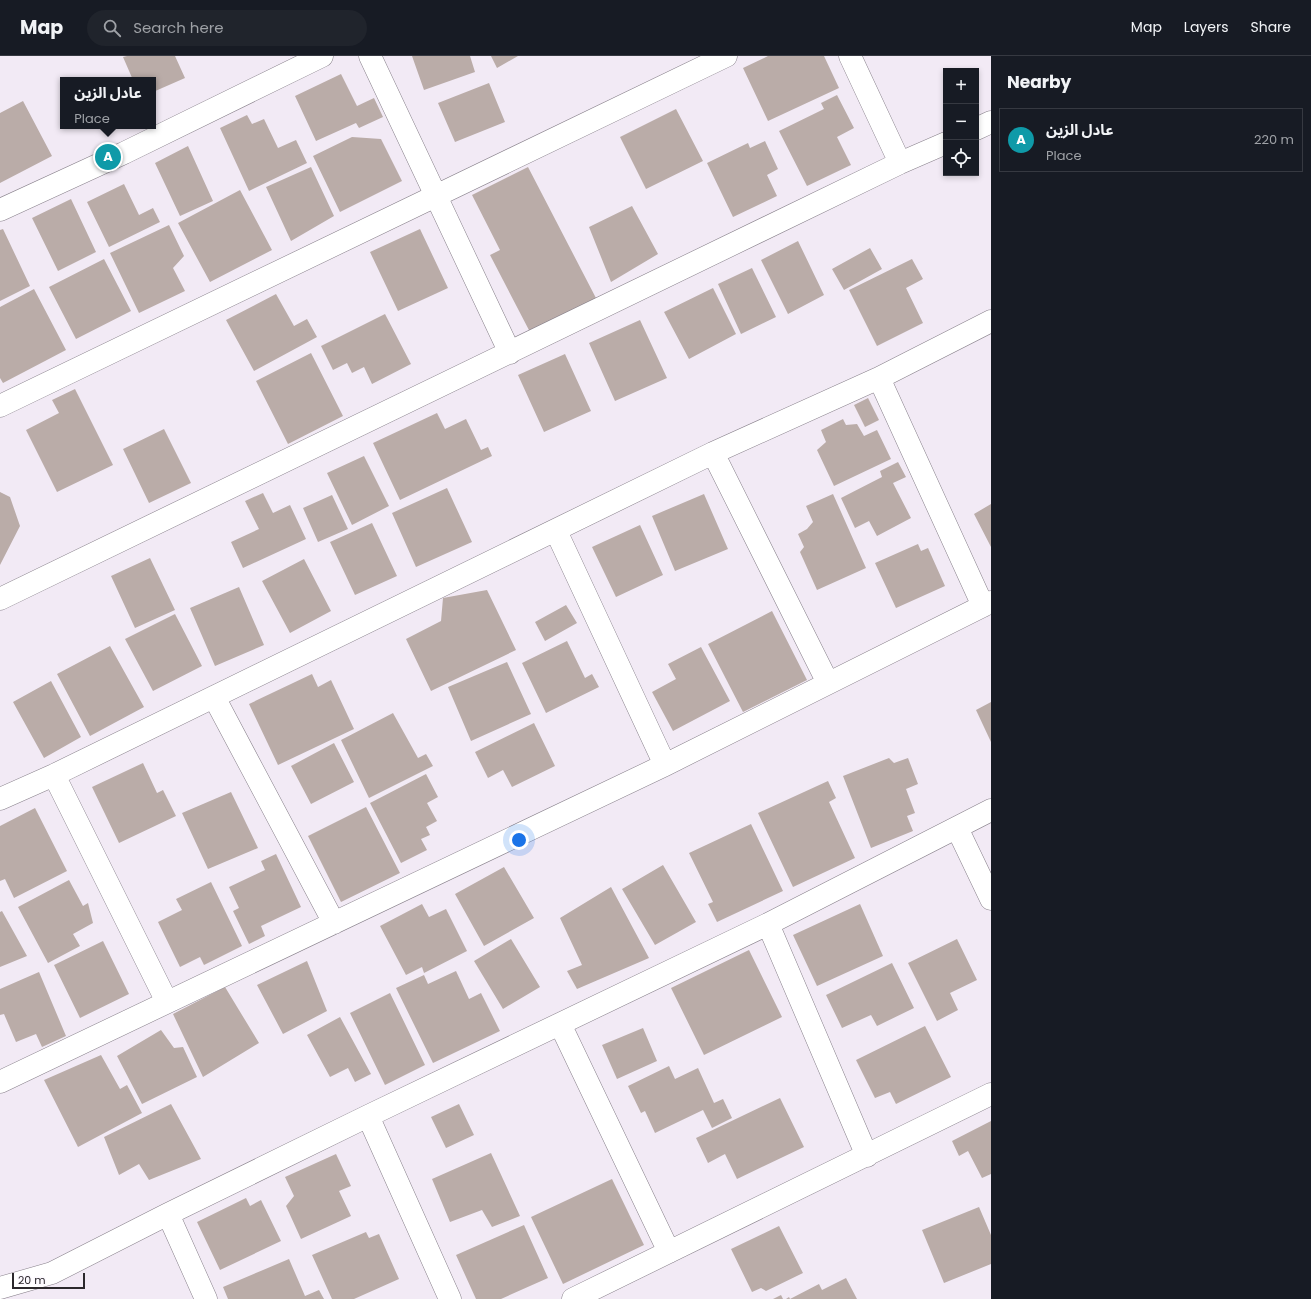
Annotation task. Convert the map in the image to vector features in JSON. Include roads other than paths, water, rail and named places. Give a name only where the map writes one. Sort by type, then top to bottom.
[{"type":"street","points":[[0,210],[124,153],[322,56]]},
{"type":"street","points":[[370,56],[510,353]]},
{"type":"street","points":[[0,406],[726,56]]},
{"type":"street","points":[[850,56],[900,163]]},
{"type":"street","points":[[979,128],[991,122]]},
{"type":"street","points":[[0,599],[900,163],[943,144]]},
{"type":"street","points":[[0,799],[54,775],[713,453],[879,378],[991,321]]},
{"type":"street","points":[[0,1082],[665,765],[987,604],[879,378]]},
{"type":"street","points":[[713,453],[828,683]]},
{"type":"street","points":[[556,531],[665,765]]},
{"type":"street","points":[[214,697],[334,923]]},
{"type":"street","points":[[54,775],[167,1002]]},
{"type":"street","points":[[2,1299],[0,1288],[52,1273],[168,1214],[368,1116],[768,924],[991,810]]},
{"type":"street","points":[[957,828],[991,899]]},
{"type":"street","points":[[768,924],[867,1156]]},
{"type":"street","points":[[560,1024],[669,1252]]},
{"type":"street","points":[[573,1299],[991,1094]]},
{"type":"street","points":[[368,1116],[450,1299]]},
{"type":"street","points":[[168,1214],[206,1299]]},
{"type":"place","name":"عادل الزين","points":[[108,157]]}]
